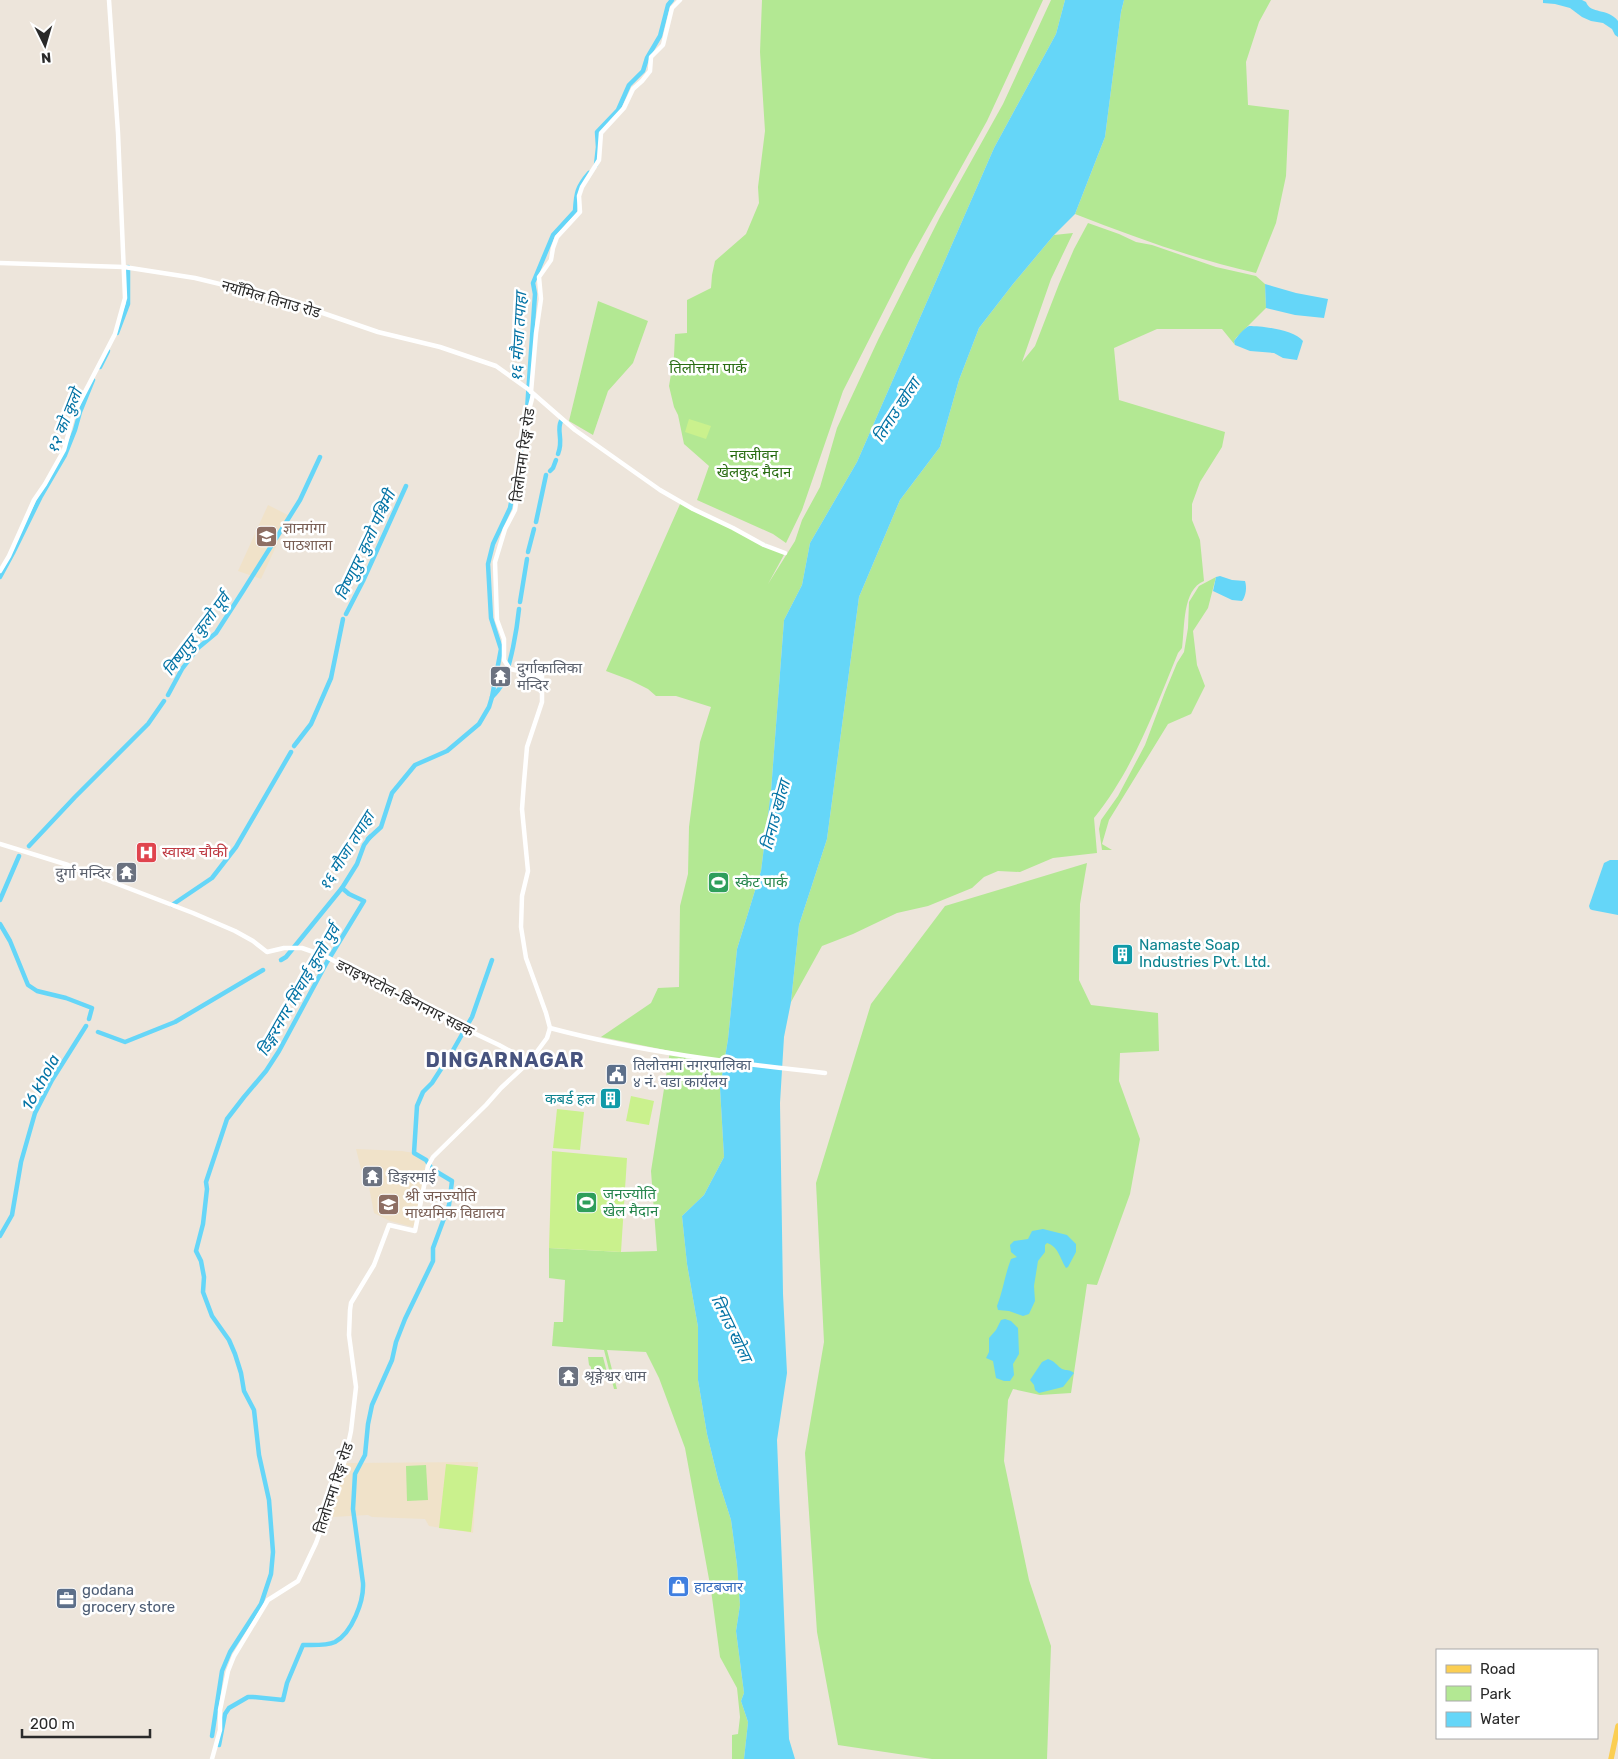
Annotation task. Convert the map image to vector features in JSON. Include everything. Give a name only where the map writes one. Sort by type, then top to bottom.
[{"type":"main road","points":[[1611,1759],[1618,1726]]},
{"type":"street","points":[[0,571],[34,500],[64,450],[74,413],[114,334],[125,298],[118,133],[109,0]]},
{"type":"street","name":"तिलोत्तमा रिङ्ग रोड","points":[[212,1759],[220,1730],[220,1710],[225,1683],[231,1664],[268,1600],[298,1581],[316,1543],[343,1468],[351,1431],[356,1387],[349,1335],[351,1303],[374,1265],[389,1225],[415,1231],[428,1164],[527,1063],[547,1038],[550,1028],[526,958],[521,927],[522,896],[528,871],[522,809],[524,782],[527,748],[542,702],[542,676],[510,669],[504,660],[504,639],[497,620],[496,562],[505,529],[515,510],[519,482],[527,450],[536,333],[541,299],[539,277],[551,260],[553,248],[558,237],[580,212],[579,196],[582,187],[599,160],[601,133],[624,108],[633,89],[650,71],[651,57],[663,45],[672,8],[680,0]]},
{"type":"street","name":"नयाँमिल तिनाउ रोड","points":[[0,263],[124,267],[195,278],[275,298],[378,332],[440,347],[496,366],[531,392],[575,430],[676,500],[764,545],[785,553]]},
{"type":"street","name":"डराइभरटोल-डिन्गनगर सडक","points":[[0,844],[77,868],[200,916],[253,940],[267,952],[284,948],[302,948],[324,956],[419,1007],[515,1053],[527,1063]]},
{"type":"street","points":[[550,1028],[595,1040],[680,1055],[825,1073]]},
{"type":"shaded area","name":"ज्ञानगंगा पाठशाला","points":[[268,505],[290,516],[261,579],[238,571]]},
{"type":"shaded area","points":[[356,1149],[402,1151],[414,1153],[426,1160],[417,1223],[413,1227],[390,1221],[374,1213],[369,1187],[361,1169]]},
{"type":"shaded area","points":[[478,1462],[473,1533],[429,1526],[425,1519],[372,1517],[368,1515],[333,1517],[329,1515],[346,1463]]},
{"type":"green space","points":[[762,0],[1043,0],[987,121],[909,261],[843,391],[802,510],[786,543],[773,534],[697,500],[709,466],[684,444],[669,386],[674,356],[675,334],[687,333],[687,300],[711,288],[715,261],[746,234],[759,203],[758,187],[765,131],[760,52]]},
{"type":"green space","points":[[1051,0],[1065,0],[1056,34],[994,148],[857,462],[810,543],[802,585],[784,620],[771,791],[761,871],[737,949],[728,1039],[720,1088],[724,1157],[704,1195],[682,1216],[687,1264],[698,1327],[698,1380],[707,1434],[718,1479],[731,1520],[737,1565],[740,1605],[736,1631],[744,1693],[741,1701],[748,1722],[744,1759],[732,1759],[732,1735],[738,1734],[740,1717],[737,1688],[720,1657],[711,1590],[685,1448],[659,1378],[646,1352],[607,1350],[617,1389],[614,1389],[604,1350],[552,1346],[554,1322],[563,1322],[565,1280],[549,1278],[549,1248],[621,1252],[657,1251],[651,1171],[670,1051],[601,1037],[651,1003],[658,988],[679,987],[680,906],[688,874],[689,827],[700,742],[711,707],[676,696],[656,696],[648,689],[630,680],[606,671],[681,502],[785,553],[768,584],[795,541],[802,520],[820,487],[837,428],[878,340],[940,217],[1003,104]]},
{"type":"green space","points":[[1124,0],[1271,0],[1259,22],[1246,62],[1248,105],[1289,110],[1286,176],[1276,223],[1256,273],[1164,247],[1075,214],[1105,137]]},
{"type":"green space","points":[[1088,223],[1136,242],[1152,245],[1216,267],[1256,276],[1265,284],[1266,308],[1236,338],[1234,341],[1235,345],[1222,329],[1157,329],[1114,348],[1119,400],[1225,432],[1222,447],[1200,482],[1192,504],[1192,520],[1200,540],[1204,581],[1192,592],[1188,601],[1184,620],[1182,648],[1178,653],[1152,717],[1132,759],[1094,818],[1097,853],[1053,858],[1020,872],[998,871],[984,877],[972,888],[928,906],[897,913],[853,934],[822,946],[791,1002],[799,925],[827,839],[859,597],[900,500],[940,447],[959,380],[979,328],[1054,235],[1073,233],[1051,279],[1022,362],[1035,346],[1074,249]]},
{"type":"green space","points":[[598,301],[648,321],[633,363],[608,391],[593,435],[569,421]]},
{"type":"green space","points":[[689,419],[711,426],[706,439],[685,432]]},
{"type":"green space","points":[[1216,577],[1208,608],[1193,631],[1197,665],[1205,686],[1191,714],[1168,724],[1109,820],[1102,844],[1112,850],[1102,850],[1099,829],[1101,820],[1118,796],[1145,745],[1177,663],[1184,652],[1188,628],[1189,602],[1199,586]]},
{"type":"green space","points":[[1087,863],[1080,904],[1079,980],[1091,1005],[1158,1013],[1159,1051],[1120,1053],[1119,1081],[1140,1139],[1130,1194],[1097,1285],[1087,1284],[1071,1393],[1040,1395],[1013,1389],[1008,1400],[1004,1461],[1029,1580],[1051,1646],[1047,1759],[932,1759],[838,1745],[817,1632],[805,1453],[824,1342],[816,1183],[871,1004],[945,906]]},
{"type":"green space","name":"स्केट पार्क","points":[[718,870],[723,871],[723,879],[731,882],[729,885],[723,885],[722,891],[719,894],[715,891],[715,885],[709,885],[707,881],[709,878],[715,878]]},
{"type":"green space","points":[[631,1096],[654,1101],[649,1125],[626,1121]]},
{"type":"green space","points":[[557,1109],[584,1112],[580,1150],[553,1148]]},
{"type":"green space","name":"जनज्योति खेल मैदान","points":[[552,1151],[627,1158],[621,1252],[549,1248]]},
{"type":"green space","points":[[588,1357],[603,1357],[608,1376],[593,1376],[590,1379],[589,1371],[591,1367]]},
{"type":"green space","points":[[446,1464],[478,1467],[471,1532],[439,1528]]},
{"type":"green space","points":[[426,1465],[428,1500],[407,1501],[406,1466]]},
{"type":"water","name":"तिनाउ खोला","points":[[1065,0],[1124,0],[1105,137],[1075,214],[1054,235],[979,328],[959,380],[940,447],[900,500],[859,597],[827,839],[799,925],[791,1002],[784,1037],[780,1103],[783,1294],[787,1373],[777,1440],[789,1739],[795,1759],[744,1759],[748,1722],[741,1701],[744,1693],[736,1631],[740,1605],[737,1565],[731,1520],[718,1479],[707,1434],[698,1380],[698,1327],[687,1264],[682,1216],[704,1195],[724,1157],[720,1088],[728,1039],[737,949],[761,871],[771,791],[784,620],[802,585],[810,543],[857,462],[994,148],[1056,34]]},
{"type":"water","points":[[1543,0],[1582,0],[1588,6],[1609,14],[1618,21],[1618,37],[1612,29],[1603,23],[1582,17],[1570,8],[1543,3]]},
{"type":"water","points":[[1265,284],[1296,293],[1328,299],[1324,318],[1295,315],[1266,308]]},
{"type":"water","points":[[1249,326],[1278,329],[1299,337],[1303,341],[1297,360],[1283,358],[1274,353],[1250,351],[1235,345],[1234,341]]},
{"type":"water","points":[[1220,576],[1232,580],[1245,581],[1246,591],[1242,601],[1232,600],[1213,591],[1216,577]]},
{"type":"water","points":[[1610,860],[1618,860],[1618,915],[1592,910],[1589,906],[1604,863]]},
{"type":"water","points":[[1043,1229],[1067,1235],[1076,1244],[1076,1252],[1068,1267],[1066,1268],[1054,1247],[1047,1243],[1045,1245],[1045,1252],[1038,1261],[1034,1286],[1035,1301],[1029,1314],[1023,1316],[1009,1311],[998,1310],[997,1306],[1011,1259],[1017,1257],[1011,1252],[1010,1245],[1014,1241],[1028,1239],[1032,1231]]},
{"type":"water","points":[[1001,1320],[1011,1321],[1018,1328],[1019,1354],[1013,1364],[1014,1375],[1010,1381],[996,1378],[993,1361],[986,1358],[989,1352],[989,1338]]},
{"type":"water","points":[[1048,1359],[1062,1369],[1074,1373],[1063,1387],[1039,1393],[1035,1390],[1030,1380],[1042,1362]]},
{"type":"waterway","name":"१६ मौजा तपाहा","points":[[596,165],[597,132],[618,110],[629,85],[643,71],[647,58],[660,36],[668,5],[672,0]]},
{"type":"waterway","name":"१६ मौजा तपाहा","points":[[527,410],[535,294],[533,283],[553,235],[575,211],[578,190],[589,173]]},
{"type":"waterway","name":"१२ को कुलो","points":[[117,333],[128,304],[128,267]]},
{"type":"waterway","name":"१२ को कुलो","points":[[100,367],[108,351]]},
{"type":"waterway","name":"१२ को कुलो","points":[[0,577],[41,496],[65,455],[93,380]]},
{"type":"waterway","name":"१६ मौजा तपाहा","points":[[368,839],[381,827],[392,793],[415,765],[447,751],[479,724],[489,707],[501,649],[491,618],[488,564],[493,544],[510,508],[527,418]]},
{"type":"waterway","points":[[558,454],[560,449],[559,428],[561,421]]},
{"type":"waterway","name":"विष्णुपुर कुलो पूर्व","points":[[168,695],[182,669],[198,648],[216,633],[243,591],[300,500],[320,457]]},
{"type":"waterway","points":[[550,471],[556,460]]},
{"type":"waterway","points":[[536,522],[546,475]]},
{"type":"waterway","name":"विष्णुपुर कुलो पश्चिमी","points":[[346,614],[406,486]]},
{"type":"waterway","points":[[528,552],[534,529]]},
{"type":"waterway","points":[[520,602],[527,559]]},
{"type":"waterway","points":[[492,697],[502,684],[508,667],[519,609]]},
{"type":"waterway","name":"विष्णुपुर कुलो पश्चिमी","points":[[294,746],[311,724],[331,678],[343,619]]},
{"type":"waterway","name":"विष्णुपुर कुलो पूर्व","points":[[29,846],[148,724],[164,701]]},
{"type":"waterway","name":"विष्णुपुर कुलो पश्चिमी","points":[[172,905],[212,878],[236,847],[291,752]]},
{"type":"waterway","name":"१६ मौजा तपाहा","points":[[281,960],[286,957],[342,888],[357,864],[364,845],[370,837]]},
{"type":"waterway","name":"16 khola","points":[[0,900],[19,856]]},
{"type":"waterway","name":"डिङ्गरनगर सिंचाई कुलो पुर्व","points":[[212,1736],[222,1671],[230,1652],[261,1604],[271,1574],[273,1552],[269,1500],[259,1455],[254,1410],[244,1391],[241,1373],[229,1340],[212,1316],[203,1292],[204,1277],[201,1261],[196,1251],[203,1224],[206,1182],[227,1119],[266,1071],[279,1051],[327,962],[364,901],[349,894],[342,888]]},
{"type":"waterway","name":"16 khola","points":[[0,924],[10,941],[28,985],[37,991],[66,998],[92,1008],[89,1019]]},
{"type":"waterway","points":[[219,1745],[225,1714],[229,1708],[248,1697],[283,1700],[287,1683],[303,1645],[324,1645],[335,1642],[347,1632],[356,1616],[363,1583],[353,1509],[355,1474],[365,1455],[372,1405],[392,1360],[396,1342],[405,1319],[433,1261],[433,1248],[449,1205],[452,1181],[432,1169],[426,1160],[414,1153],[417,1106],[423,1092],[432,1083],[472,1017],[492,960]]},
{"type":"waterway","name":"16 khola","points":[[98,1032],[125,1042],[175,1022],[263,970]]},
{"type":"waterway","name":"16 khola","points":[[0,1236],[12,1215],[21,1162],[35,1113],[52,1080],[86,1026]]},
{"type":"place","name":"ज्ञानगंगा पाठशाला","points":[[267,537]]},
{"type":"place","name":"दुर्गाकालिका मन्दिर","points":[[501,677]]},
{"type":"place","name":"स्वास्थ चौकी","points":[[146,852]]},
{"type":"place","name":"दुर्गा मन्दिर","points":[[127,873]]},
{"type":"place","name":"स्केट पार्क","points":[[719,882]]},
{"type":"place","name":"Namaste Soap Industries Pvt. Ltd.","points":[[1123,954]]},
{"type":"place","name":"तिलोत्तमा नगरपालिका ४ नं. वडा कार्यलय","points":[[617,1074]]},
{"type":"place","name":"कबर्ड हल","points":[[611,1099]]},
{"type":"place","name":"डिङ्गरमाई","points":[[372,1177]]},
{"type":"place","name":"जनज्योति खेल मैदान","points":[[587,1203]]},
{"type":"place","name":"श्री जनज्योति माध्यमिक विद्यालय","points":[[389,1205]]},
{"type":"place","name":"श्रृङ्गेश्वर धाम","points":[[568,1376]]},
{"type":"place","name":"हाटबजार","points":[[678,1587]]},
{"type":"place","name":"godana grocery store","points":[[66,1599]]},
{"type":"district","name":"DINGARNAGAR","points":[[505,1060]]},
{"type":"park label","name":"तिलोत्तमा पार्क","points":[[708,368]]},
{"type":"park label","name":"नवजीवन खेलकुद मैदान","points":[[754,464]]}]
